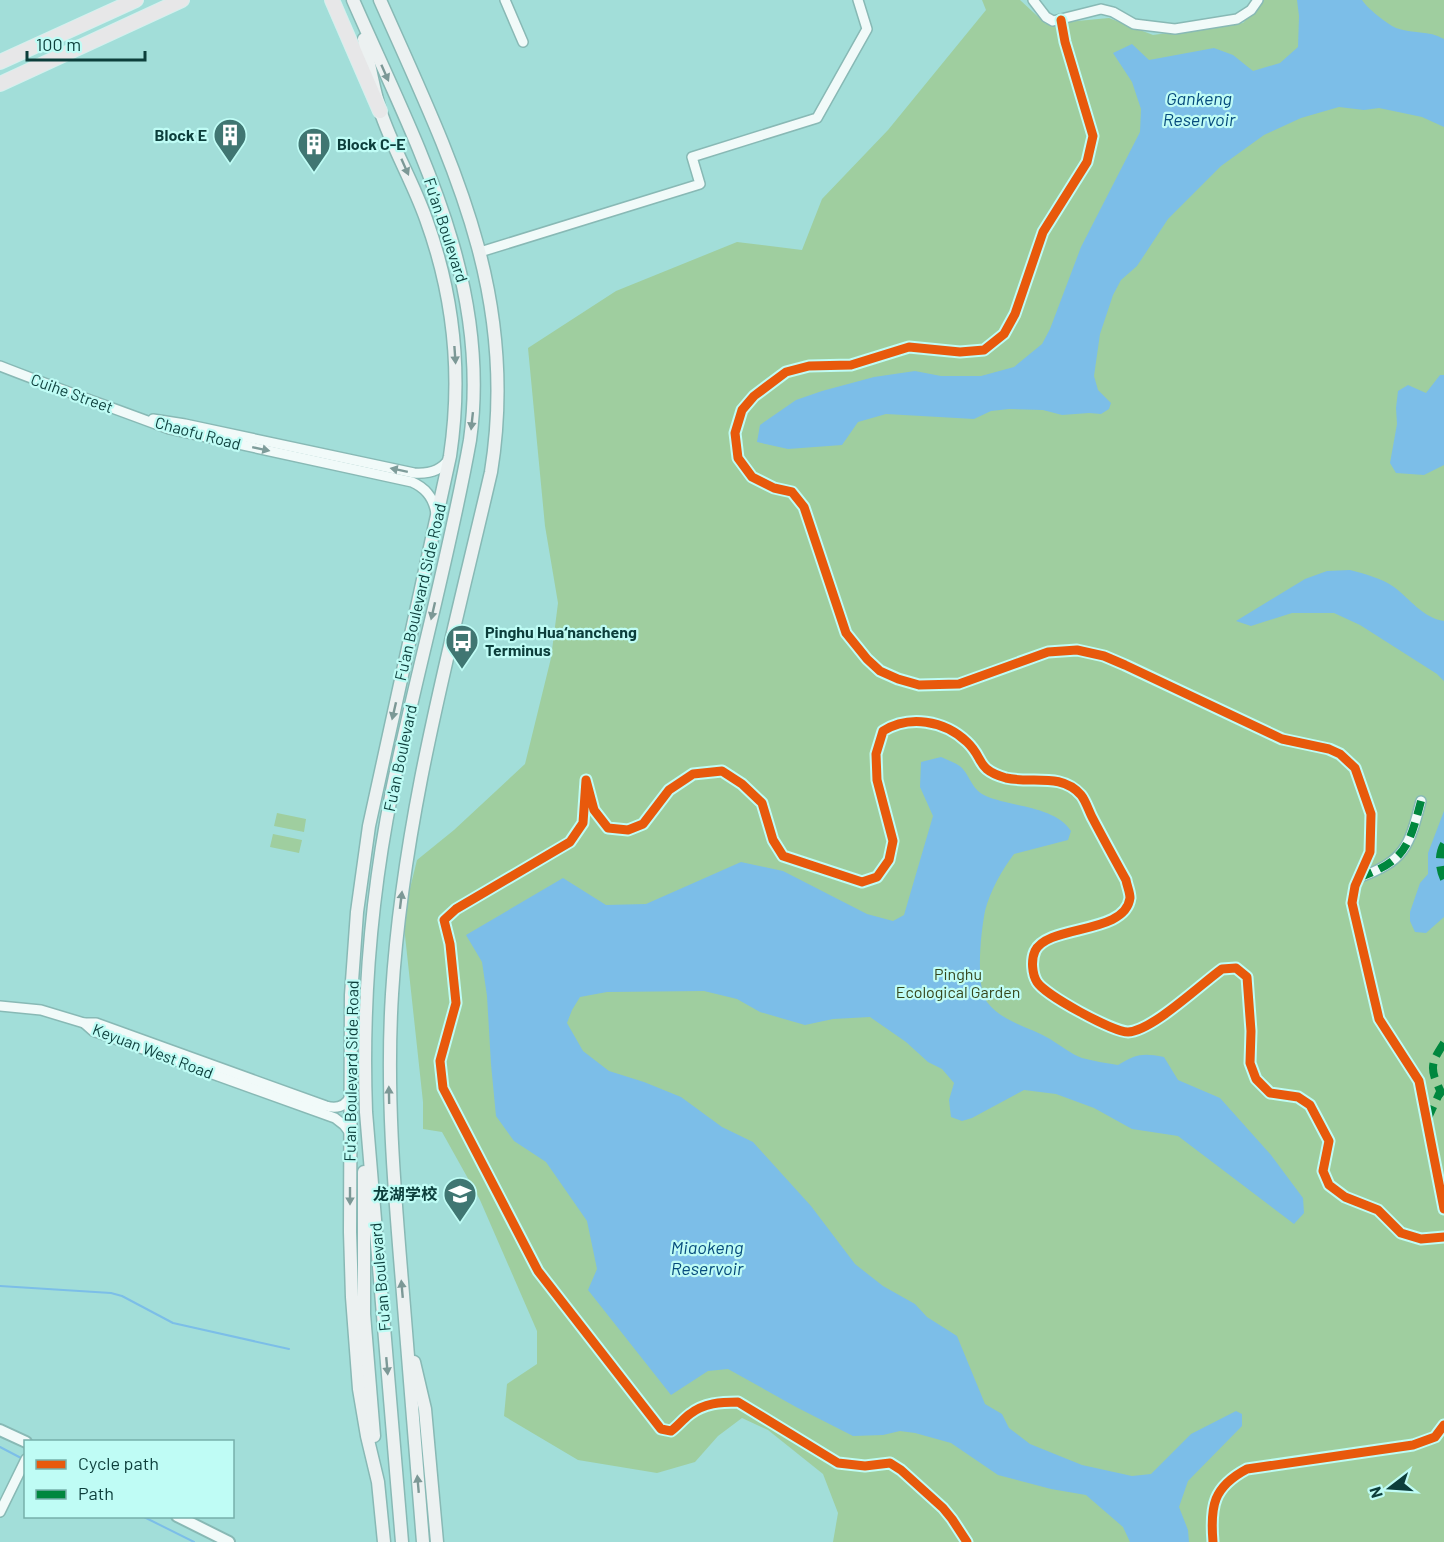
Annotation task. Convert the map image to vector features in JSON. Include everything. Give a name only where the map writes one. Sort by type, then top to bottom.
[{"type":"main road","points":[[0,62],[136,0]]},
{"type":"main road","points":[[0,84],[182,0]]},
{"type":"main road","points":[[332,0],[380,111]]},
{"type":"main road","name":"Fu'an Boulevard","points":[[380,0],[448,158],[480,252],[490,295],[497,350],[498,410],[494,452],[411,825],[399,912],[392,993],[389,1062],[390,1125],[423,1542]]},
{"type":"main road","name":"Fu'an Boulevard Side Road","points":[[356,6],[380,111],[426,219],[446,286],[457,384],[450,456],[364,854],[352,965],[350,1242],[354,1328],[363,1414],[378,1482],[384,1542]]},
{"type":"main road","name":"Fu'an Boulevard","points":[[356,6],[431,180],[457,256],[465,291],[474,370],[473,416],[466,465],[392,792],[382,849],[368,975],[365,1077],[402,1542]]},
{"type":"main road","points":[[418,602],[454,517]]},
{"type":"main road","points":[[365,1077],[363,1306],[378,1482]]},
{"type":"main road","points":[[406,1331],[425,1409],[437,1542]]},
{"type":"street","points":[[505,0],[523,42]]},
{"type":"street","points":[[480,252],[700,184],[692,157],[817,118],[867,29],[858,0]]},
{"type":"street","points":[[1033,0],[1046,17],[1053,21],[1101,9],[1113,12],[1134,24],[1175,29],[1237,19],[1251,10],[1258,0]]},
{"type":"street","points":[[1061,20],[1065,42],[1093,136],[1087,162],[1043,232],[1015,314],[1004,334],[984,350],[960,352],[909,347],[851,364],[809,366],[786,372],[754,396],[742,410],[735,433],[738,458],[752,477],[774,488],[792,492],[804,507],[846,633],[880,671],[919,685],[959,684],[1048,652],[1077,650],[1104,656],[1125,665],[1282,738],[1335,751],[1355,768],[1371,814],[1371,852],[1358,878],[1352,903],[1379,1019],[1419,1081],[1444,1209]]},
{"type":"street","name":"Cuihe Street","points":[[0,366],[98,404],[144,418]]},
{"type":"street","name":"Chaofu Road","points":[[144,418],[185,424],[414,473],[430,473],[437,470],[447,462],[450,456]]},
{"type":"street","name":"Chaofu Road","points":[[144,418],[183,432],[412,482],[427,491],[432,498],[437,519]]},
{"type":"street","points":[[967,1542],[943,1509],[901,1470],[890,1463],[866,1466],[838,1463],[738,1402],[719,1402],[699,1409],[689,1414],[671,1431],[661,1429],[538,1271],[443,1088],[440,1061],[456,1002],[450,944],[444,920],[456,909],[570,842],[583,823],[586,780],[594,810],[608,828],[628,830],[643,824],[669,790],[693,774],[722,771],[742,784],[762,803],[773,840],[783,856],[862,882],[877,877],[889,860],[893,841],[877,780],[876,754],[883,731],[895,723],[915,720],[944,726],[968,742],[984,769],[1007,778],[1048,779],[1065,784],[1080,794],[1126,880],[1130,896],[1127,907],[1112,920],[1045,941],[1035,950],[1032,966],[1037,983],[1092,1019],[1127,1032],[1150,1025],[1222,969],[1236,968],[1247,977],[1251,1031],[1250,1063],[1256,1079],[1269,1093],[1298,1097],[1310,1105],[1329,1141],[1323,1171],[1329,1185],[1345,1197],[1378,1210],[1401,1233],[1421,1239],[1444,1237]]},
{"type":"street","points":[[1358,878],[1378,871],[1406,849],[1413,833],[1420,801]]},
{"type":"street","points":[[0,1006],[41,1010],[84,1023]]},
{"type":"street","name":"Keyuan West Road","points":[[84,1023],[96,1023],[326,1106],[340,1107],[348,1102],[350,1097]]},
{"type":"street","name":"Keyuan West Road","points":[[84,1023],[93,1032],[335,1118],[350,1133]]},
{"type":"street","points":[[1213,1542],[1211,1519],[1217,1494],[1233,1476],[1247,1469],[1413,1444],[1435,1437],[1444,1425]]},
{"type":"street","points":[[0,1430],[24,1441]]},
{"type":"street","points":[[0,1512],[24,1463]]},
{"type":"street","points":[[181,1518],[229,1542]]},
{"type":"green space","name":"Pinghu Ecological Garden","points":[[982,0],[1020,0],[1046,24],[1109,18],[1153,35],[1243,23],[1263,0],[1444,0],[1444,1542],[833,1542],[838,1513],[823,1474],[768,1430],[742,1418],[718,1436],[695,1462],[657,1473],[578,1460],[504,1416],[507,1384],[537,1364],[537,1331],[480,1200],[442,1132],[423,1129],[423,1102],[403,917],[417,860],[454,830],[525,764],[551,658],[558,603],[545,526],[528,348],[616,291],[737,242],[802,250],[822,199],[888,130],[986,10]]},
{"type":"green space","points":[[277,813],[306,819],[304,832],[274,826]]},
{"type":"green space","points":[[273,834],[302,840],[299,853],[270,847]]},
{"type":"water","name":"Gankeng Reservoir","points":[[1297,0],[1362,0],[1378,16],[1396,28],[1432,34],[1444,39],[1444,127],[1422,117],[1379,108],[1364,110],[1339,107],[1301,118],[1264,135],[1221,166],[1168,219],[1137,266],[1121,280],[1113,295],[1100,334],[1094,376],[1098,390],[1111,403],[1109,409],[1101,414],[1062,415],[1043,410],[1009,409],[991,411],[974,419],[886,414],[858,422],[842,445],[788,449],[757,442],[760,425],[796,400],[822,391],[874,377],[915,371],[941,376],[981,376],[1014,367],[1042,344],[1050,329],[1081,247],[1140,132],[1141,109],[1132,82],[1113,53],[1132,44],[1149,60],[1214,48],[1233,55],[1253,71],[1280,63],[1298,47]]},
{"type":"water","points":[[1440,375],[1444,375],[1444,465],[1424,475],[1396,473],[1390,463],[1397,424],[1398,391],[1408,385],[1426,393]]},
{"type":"water","points":[[1350,570],[1389,584],[1423,612],[1444,621],[1444,681],[1437,674],[1360,625],[1334,613],[1292,613],[1251,626],[1236,621],[1305,579],[1327,571]]},
{"type":"water","name":"Miaokeng Reservoir","points":[[941,757],[962,768],[975,787],[986,796],[1044,812],[1064,823],[1071,831],[1068,840],[1014,854],[993,888],[985,911],[981,944],[981,983],[987,1002],[1000,1015],[1050,1039],[1082,1058],[1118,1065],[1140,1055],[1164,1057],[1178,1080],[1220,1098],[1271,1155],[1303,1198],[1304,1213],[1294,1224],[1178,1136],[1132,1129],[1094,1108],[1056,1094],[1024,1090],[972,1118],[962,1121],[951,1117],[949,1100],[954,1083],[942,1069],[928,1062],[906,1042],[870,1017],[833,1019],[805,1025],[760,1012],[737,999],[704,991],[607,992],[580,997],[567,1023],[583,1051],[609,1071],[681,1097],[722,1127],[753,1142],[811,1206],[855,1264],[883,1286],[915,1304],[927,1317],[957,1336],[985,1404],[1002,1414],[1009,1428],[1030,1444],[1082,1465],[1132,1476],[1151,1474],[1191,1434],[1236,1411],[1242,1414],[1242,1426],[1188,1481],[1179,1507],[1188,1530],[1189,1542],[1130,1542],[1123,1527],[1086,1495],[1051,1489],[998,1475],[951,1443],[915,1433],[900,1431],[883,1435],[853,1436],[728,1369],[708,1371],[671,1395],[588,1290],[597,1269],[587,1221],[546,1162],[514,1141],[496,1116],[487,996],[482,962],[466,935],[563,878],[606,905],[646,904],[741,862],[783,871],[867,914],[893,921],[904,915],[933,816],[920,787],[921,762]]},
{"type":"water","points":[[1444,811],[1444,917],[1426,933],[1415,932],[1410,921],[1410,912],[1420,883],[1428,874],[1428,853]]},
{"type":"waterway","points":[[0,1286],[111,1293],[122,1296],[173,1323],[289,1349]]},
{"type":"waterway","points":[[0,1447],[23,1459]]},
{"type":"waterway","points":[[146,1518],[194,1542]]},
{"type":"marked path","points":[[1358,878],[1386,865],[1403,850],[1413,830],[1421,801]]},
{"type":"marked path","points":[[1444,844],[1440,861],[1444,879]]},
{"type":"marked path","points":[[1444,1043],[1433,1066],[1439,1089],[1444,1095]]},
{"type":"marked path","points":[[1427,1120],[1440,1092]]},
{"type":"cycle path","points":[[1061,20],[1065,42],[1093,136],[1087,162],[1043,232],[1015,314],[1004,334],[984,350],[960,352],[909,347],[851,365],[809,366],[786,372],[754,396],[742,410],[735,433],[738,458],[752,477],[774,488],[792,492],[804,507],[846,633],[880,671],[919,685],[959,684],[1048,652],[1077,650],[1104,656],[1125,665],[1282,739],[1329,749],[1340,754],[1355,768],[1371,814],[1370,852],[1355,886],[1352,903],[1379,1019],[1419,1081],[1444,1209]]},
{"type":"cycle path","points":[[967,1542],[943,1508],[890,1463],[865,1466],[838,1463],[738,1402],[707,1405],[695,1410],[671,1431],[661,1429],[538,1271],[443,1088],[440,1061],[456,1003],[450,944],[444,920],[456,909],[570,842],[583,823],[586,780],[594,810],[608,828],[628,830],[643,824],[669,790],[693,774],[722,771],[742,784],[762,803],[773,840],[783,856],[862,882],[877,877],[889,860],[893,841],[877,780],[876,754],[883,731],[893,726],[915,722],[937,725],[948,729],[967,742],[985,767],[996,775],[1016,780],[1045,780],[1064,783],[1073,788],[1084,800],[1126,880],[1130,898],[1125,910],[1115,918],[1043,942],[1035,951],[1033,959],[1033,971],[1037,982],[1052,995],[1080,1012],[1128,1032],[1138,1030],[1163,1016],[1222,969],[1236,968],[1247,977],[1251,1031],[1250,1063],[1256,1079],[1270,1093],[1298,1097],[1310,1105],[1329,1141],[1323,1171],[1329,1185],[1345,1197],[1378,1210],[1401,1233],[1421,1239],[1444,1237]]},
{"type":"cycle path","points":[[1213,1542],[1212,1518],[1216,1499],[1227,1483],[1247,1469],[1413,1445],[1435,1437],[1444,1425]]},
{"type":"place","name":"Block E","points":[[230,164]]},
{"type":"place","name":"Block C-E","points":[[314,173]]},
{"type":"place","name":"Pinghu Hua‘nancheng Terminus","points":[[462,670]]},
{"type":"place","name":"龙湖学校","points":[[460,1223]]}]
